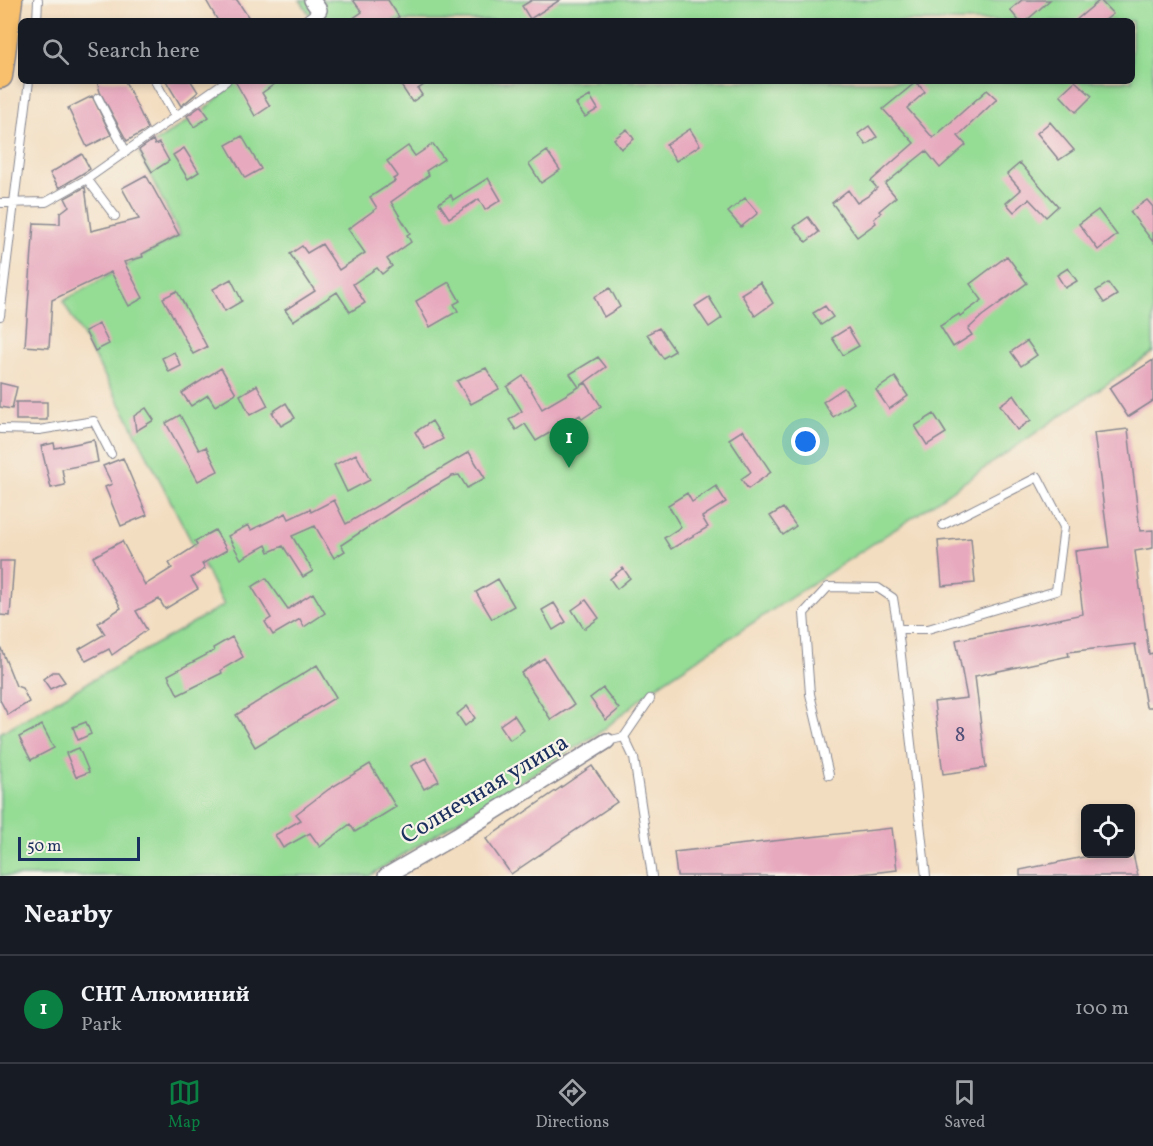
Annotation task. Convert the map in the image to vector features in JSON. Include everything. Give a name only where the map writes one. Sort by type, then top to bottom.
[{"type":"main road","points":[[0,76],[10,0]]},
{"type":"street","name":"Солнечная улица","points":[[386,876],[457,835],[607,741]]},
{"type":"lane","points":[[37,18],[38,0]]},
{"type":"lane","points":[[306,18],[315,5]]},
{"type":"lane","points":[[0,316],[29,84]]},
{"type":"lane","points":[[157,84],[175,116]]},
{"type":"lane","points":[[0,203],[45,202],[126,152],[222,84]]},
{"type":"lane","points":[[98,98],[126,152]]},
{"type":"lane","points":[[87,178],[115,216]]},
{"type":"lane","points":[[0,429],[39,430],[94,421],[111,454]]},
{"type":"lane","points":[[898,629],[928,629],[1056,591],[1064,526],[1038,477],[943,525]]},
{"type":"lane","points":[[829,775],[810,694],[804,613],[828,587],[878,588],[893,598],[926,876]]},
{"type":"lane","points":[[607,741],[624,737],[650,699]]},
{"type":"lane","points":[[624,737],[634,758],[652,876]]},
{"type":"green space","points":[[300,0],[1153,0],[1153,352],[915,516],[652,689],[602,731],[369,876],[0,876],[0,733],[224,605],[129,420],[63,301],[180,235],[139,153],[204,110],[234,84],[1135,84],[1135,18],[312,18]]},
{"type":"building","points":[[206,0],[237,0],[249,18],[216,18]]},
{"type":"building","points":[[353,0],[388,0],[399,17],[353,18],[362,12]]},
{"type":"building","points":[[532,0],[560,0],[532,18],[522,6]]},
{"type":"building","points":[[1022,0],[1050,0],[1029,18],[1017,18],[1010,10]]},
{"type":"building","points":[[1100,0],[1113,14],[1108,18],[1079,18]]},
{"type":"building","points":[[98,84],[126,84],[148,129],[127,141]]},
{"type":"building","points":[[168,84],[193,84],[198,92],[181,106]]},
{"type":"building","points":[[237,84],[275,84],[262,93],[270,106],[255,116]]},
{"type":"building","points":[[400,84],[426,84],[418,89],[422,95],[412,102]]},
{"type":"building","points":[[914,84],[918,84],[925,92],[907,108],[933,138],[987,90],[997,99],[958,136],[966,145],[940,168],[926,151],[885,184],[896,197],[879,211],[881,213],[874,219],[876,223],[857,237],[832,203],[848,190],[857,203],[868,196],[877,188],[871,181],[914,143],[883,109]]},
{"type":"building","points":[[1072,84],[1078,84],[1092,96],[1076,112],[1060,95]]},
{"type":"building","points":[[92,96],[111,135],[87,147],[68,108]]},
{"type":"building","points":[[590,96],[598,109],[585,117],[576,104]]},
{"type":"building","points":[[201,106],[209,117],[194,127],[187,116]]},
{"type":"building","points":[[1050,122],[1074,150],[1059,160],[1037,133]]},
{"type":"building","points":[[869,126],[877,137],[866,145],[858,134]]},
{"type":"building","points":[[627,129],[634,139],[621,149],[614,139]]},
{"type":"building","points":[[690,129],[700,145],[676,161],[666,145]]},
{"type":"building","points":[[242,136],[261,169],[245,178],[226,145]]},
{"type":"building","points":[[153,140],[155,145],[159,143],[169,161],[152,172],[139,150]]},
{"type":"building","points":[[433,144],[444,159],[426,171],[429,175],[391,202],[410,233],[407,235],[411,242],[387,259],[392,266],[382,274],[377,268],[353,284],[365,303],[350,312],[337,292],[293,321],[285,310],[315,291],[290,254],[302,246],[307,253],[322,244],[339,270],[365,253],[348,229],[377,208],[370,197],[395,181],[393,179],[398,176],[387,161],[408,146],[415,156]]},
{"type":"building","points":[[184,148],[199,172],[188,179],[173,155]]},
{"type":"building","points":[[547,151],[560,170],[541,183],[529,164]]},
{"type":"building","points":[[82,154],[90,169],[59,188],[50,173]]},
{"type":"building","points":[[1020,163],[1058,206],[1046,217],[1029,199],[1014,212],[1006,203],[1021,190],[1007,174]]},
{"type":"building","points":[[146,175],[179,235],[142,254],[143,257],[124,262],[143,298],[129,306],[111,272],[52,300],[49,348],[25,346],[34,223],[60,224],[60,213],[69,206],[65,198],[85,187],[91,231],[139,219],[122,188]]},
{"type":"building","points":[[488,178],[501,200],[485,210],[479,199],[449,218],[439,203],[451,195],[453,200]]},
{"type":"building","points":[[745,198],[758,213],[741,227],[728,212]]},
{"type":"building","points":[[1147,200],[1153,207],[1153,242],[1130,212]]},
{"type":"building","points":[[1098,210],[1117,235],[1098,250],[1079,224]]},
{"type":"building","points":[[808,217],[819,232],[806,242],[794,227]]},
{"type":"building","points":[[1007,256],[1027,283],[982,316],[968,329],[972,335],[953,347],[940,326],[959,314],[960,316],[982,300],[970,284]]},
{"type":"building","points":[[1068,268],[1077,281],[1065,288],[1057,275]]},
{"type":"building","points":[[231,279],[242,301],[225,311],[213,289]]},
{"type":"building","points":[[449,282],[460,301],[454,304],[458,311],[430,327],[416,301]]},
{"type":"building","points":[[760,282],[773,303],[755,316],[741,294]]},
{"type":"building","points":[[1108,283],[1117,295],[1104,303],[1096,291]]},
{"type":"building","points":[[610,288],[620,307],[604,317],[594,297]]},
{"type":"building","points":[[177,291],[207,347],[193,354],[163,298]]},
{"type":"building","points":[[709,297],[722,318],[709,327],[695,306]]},
{"type":"building","points":[[825,306],[833,317],[821,325],[813,313]]},
{"type":"building","points":[[99,324],[109,344],[95,351],[85,331]]},
{"type":"building","points":[[659,328],[675,351],[663,358],[647,334]]},
{"type":"building","points":[[848,328],[859,346],[843,355],[832,338]]},
{"type":"building","points":[[1027,341],[1037,355],[1021,366],[1011,352]]},
{"type":"building","points":[[174,352],[181,366],[169,372],[162,358]]},
{"type":"building","points":[[598,357],[606,367],[580,386],[586,383],[601,406],[582,419],[580,415],[536,441],[525,424],[516,430],[509,420],[522,411],[507,387],[523,376],[542,409],[579,387],[570,374]]},
{"type":"building","points":[[1153,360],[1153,401],[1128,417],[1109,388]]},
{"type":"building","points":[[221,368],[236,393],[215,406],[208,395],[191,406],[182,393]]},
{"type":"building","points":[[486,368],[499,389],[471,404],[457,381]]},
{"type":"building","points":[[895,377],[908,396],[889,409],[876,390]]},
{"type":"building","points":[[0,383],[17,387],[12,409],[0,407]]},
{"type":"building","points":[[257,385],[268,406],[250,415],[240,395]]},
{"type":"building","points":[[844,388],[854,403],[833,417],[823,402]]},
{"type":"building","points":[[1014,395],[1031,420],[1017,430],[1000,405]]},
{"type":"building","points":[[16,402],[47,402],[47,420],[16,420]]},
{"type":"building","points":[[286,403],[295,418],[281,426],[272,412]]},
{"type":"building","points":[[146,408],[154,420],[136,431],[134,416]]},
{"type":"building","points":[[934,414],[946,433],[927,445],[915,426]]},
{"type":"building","points":[[180,415],[199,450],[206,447],[218,471],[198,481],[166,423]]},
{"type":"building","points":[[432,421],[443,439],[425,449],[415,432]]},
{"type":"building","points":[[1128,429],[1140,531],[1153,530],[1153,548],[1135,551],[1149,654],[1153,653],[1153,707],[1146,707],[1135,644],[1068,652],[1069,656],[975,676],[986,768],[943,774],[934,702],[967,698],[956,640],[1083,614],[1075,551],[1109,547],[1094,433]]},
{"type":"building","points":[[743,430],[771,472],[748,489],[741,479],[751,472],[729,439]]},
{"type":"building","points":[[94,440],[98,462],[62,469],[65,485],[51,488],[41,446],[54,443],[55,448]]},
{"type":"building","points":[[469,452],[485,478],[467,488],[459,475],[452,476],[397,508],[341,545],[345,551],[334,558],[315,526],[292,536],[313,571],[303,577],[283,546],[269,552],[266,545],[241,559],[228,536],[248,525],[251,530],[286,513],[289,519],[310,509],[311,512],[334,500],[346,524]]},
{"type":"building","points":[[356,454],[370,480],[347,492],[334,465]]},
{"type":"building","points":[[123,458],[147,515],[121,526],[105,487],[112,484],[103,466]]},
{"type":"building","points":[[716,486],[726,502],[702,517],[708,527],[671,549],[664,538],[681,527],[668,505],[687,493],[692,502]]},
{"type":"building","points":[[783,508],[796,526],[783,535],[770,516]]},
{"type":"building","points":[[215,530],[227,550],[202,564],[205,569],[191,578],[198,589],[165,609],[159,599],[136,611],[147,630],[112,655],[109,649],[86,661],[79,649],[105,634],[98,623],[121,608],[93,557],[122,541],[145,585],[172,568],[169,563],[197,545],[195,541]]},
{"type":"building","points":[[971,538],[975,583],[942,586],[938,541]]},
{"type":"building","points":[[0,561],[14,561],[10,616],[0,615]]},
{"type":"building","points":[[623,568],[630,578],[617,589],[610,579]]},
{"type":"building","points":[[266,578],[288,609],[313,593],[325,613],[304,627],[300,619],[273,635],[265,622],[271,618],[252,587]]},
{"type":"building","points":[[498,579],[514,606],[492,619],[476,592]]},
{"type":"building","points":[[586,600],[599,618],[584,629],[572,610]]},
{"type":"building","points":[[554,603],[566,622],[553,630],[542,610]]},
{"type":"building","points":[[232,637],[243,657],[221,670],[222,673],[178,695],[168,675],[214,651],[213,648]]},
{"type":"building","points":[[0,646],[16,686],[22,688],[29,702],[8,715],[0,700]]},
{"type":"building","points":[[544,658],[574,705],[551,720],[521,673]]},
{"type":"building","points":[[317,665],[336,697],[255,747],[236,715]]},
{"type":"building","points":[[53,672],[58,672],[65,682],[50,689],[43,679]]},
{"type":"building","points":[[603,688],[619,709],[606,720],[590,698]]},
{"type":"building","points":[[467,706],[475,718],[465,726],[457,714]]},
{"type":"building","points":[[514,715],[524,730],[510,740],[500,725]]},
{"type":"building","points":[[86,722],[91,734],[78,740],[73,727]]},
{"type":"building","points":[[42,725],[54,748],[31,760],[19,737]]},
{"type":"building","points":[[79,748],[89,772],[76,777],[66,753]]},
{"type":"building","points":[[426,758],[439,781],[424,789],[411,766]]},
{"type":"building","points":[[370,764],[396,807],[355,832],[350,824],[320,847],[310,833],[283,848],[275,835],[301,820],[296,814],[329,789]]},
{"type":"building","points":[[592,766],[617,802],[511,874],[486,839]]},
{"type":"building","points":[[892,828],[897,870],[844,876],[677,876],[674,852]]},
{"type":"building","points":[[1081,857],[1134,858],[1138,876],[1020,876],[1020,870]]},
{"type":"place","name":"СНТ Алюминий","points":[[569,468]]}]
